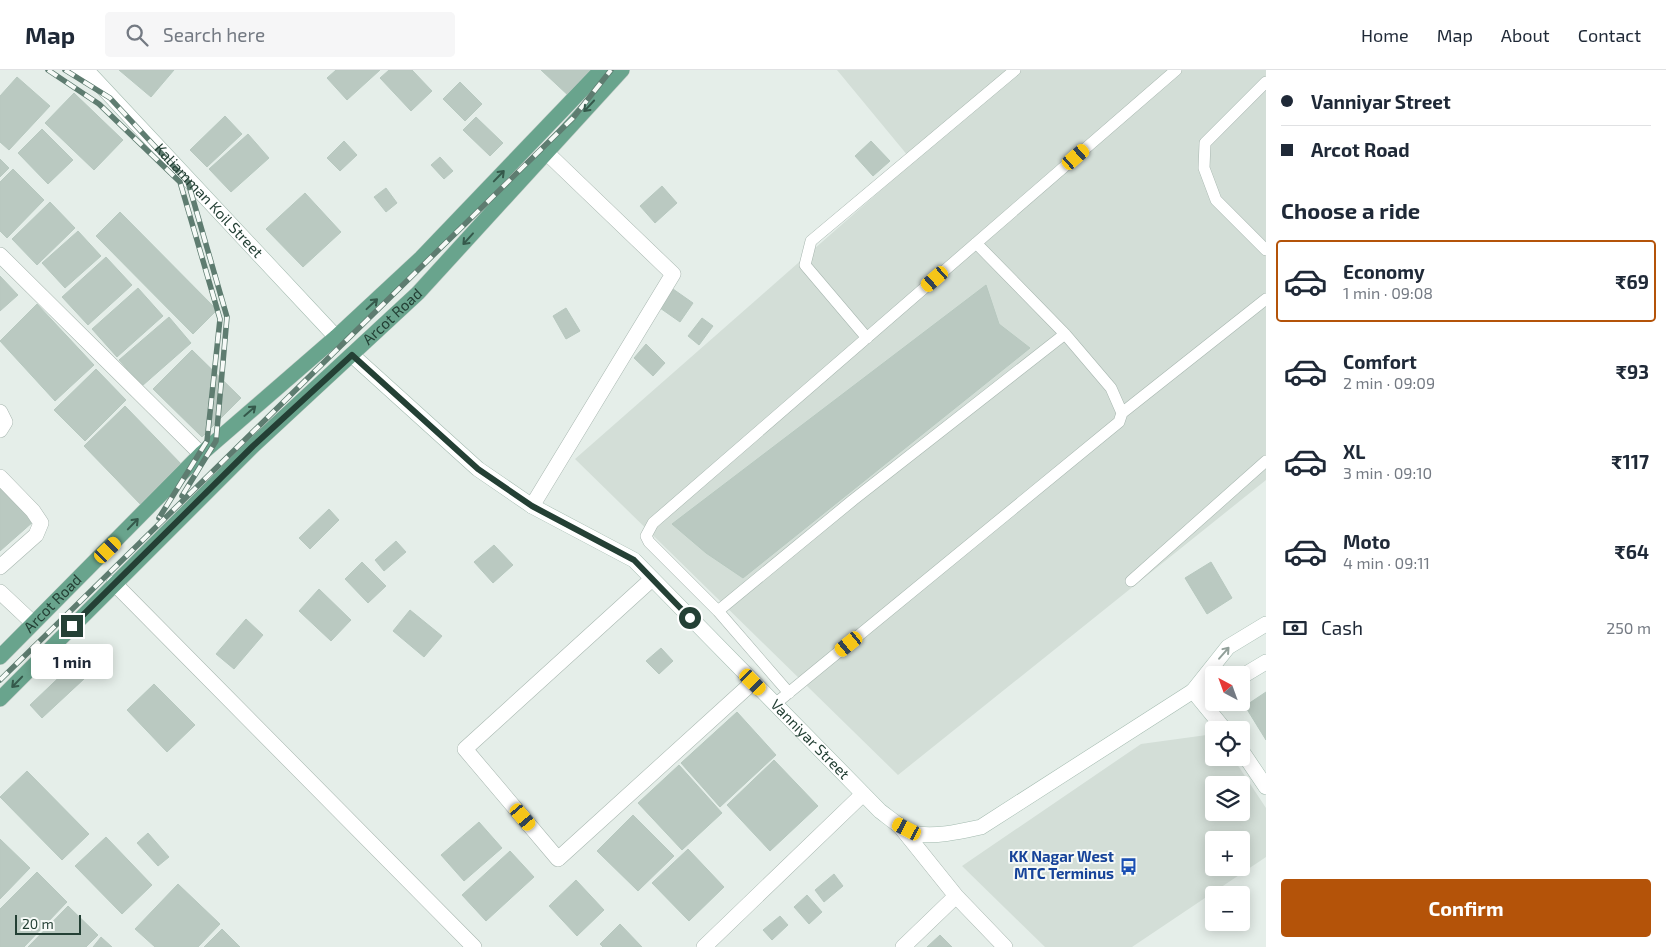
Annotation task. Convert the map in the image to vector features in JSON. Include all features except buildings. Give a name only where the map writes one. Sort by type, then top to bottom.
[{"type":"main road","name":"Arcot Road","points":[[0,657],[201,454],[336,337],[421,258],[601,70]]},
{"type":"main road","name":"Arcot Road","points":[[0,700],[114,583],[253,446],[418,293],[622,70]]},
{"type":"main road","points":[[480,196],[495,209]]},
{"type":"street","name":"Kaliamman Koil Street","points":[[78,70],[94,73],[336,337]]},
{"type":"street","points":[[532,506],[674,274],[546,152]]},
{"type":"street","points":[[0,255],[201,454]]},
{"type":"street","name":"Vanniyar Street","points":[[352,355],[478,469],[532,506],[634,560],[863,794],[898,824],[956,896],[1005,947]]},
{"type":"street","points":[[0,412],[5,422],[0,430]]},
{"type":"street","points":[[0,477],[33,511],[41,523],[36,535],[0,567]]},
{"type":"street","points":[[652,579],[465,748],[558,859],[753,682]]},
{"type":"street","points":[[114,583],[474,947]]},
{"type":"street","points":[[0,592],[33,623]]},
{"type":"street","points":[[1194,691],[1228,647],[1266,624]]},
{"type":"street","points":[[1250,672],[1266,662]]},
{"type":"street","points":[[1194,691],[1205,688]]},
{"type":"street","points":[[1194,691],[1218,721]]},
{"type":"street","name":"Vanniyar Street","points":[[898,824],[917,834],[950,833],[981,827],[1194,691]]},
{"type":"street","points":[[1250,763],[1266,787]]},
{"type":"street","points":[[704,947],[863,794]]},
{"type":"street","points":[[903,947],[956,896]]},
{"type":"lane","points":[[867,338],[805,265],[811,241],[1015,70]]},
{"type":"lane","points":[[789,693],[718,612],[649,542],[646,536],[649,529],[1176,70]]},
{"type":"lane","points":[[1266,82],[1205,143],[1204,168],[1216,200],[1266,250]]},
{"type":"lane","points":[[775,704],[1119,422],[1122,413],[1120,404],[1111,388],[1065,334],[976,243]]},
{"type":"lane","points":[[1122,413],[1266,299]]},
{"type":"lane","points":[[718,612],[853,500],[1065,334]]},
{"type":"lane","points":[[1131,580],[1266,461]]},
{"type":"shaded area","points":[[837,70],[1266,70],[1266,480],[898,775],[575,459],[913,162]]},
{"type":"shaded area","name":"KK Nagar West MTC Terminus","points":[[1205,735],[1205,766],[1238,766],[1245,776],[1205,776],[1205,821],[1250,821],[1250,784],[1266,808],[1266,857],[1250,868],[1250,831],[1205,831],[1205,876],[1238,876],[1223,886],[1205,886],[1205,898],[1132,947],[1045,947],[962,866],[1141,744]]},
{"type":"railway","points":[[48,70],[99,104],[180,182],[220,319],[207,441],[159,518]]},
{"type":"railway","points":[[65,70],[110,98],[188,182],[227,317],[216,441],[182,496]]},
{"type":"railway","points":[[0,680],[573,118],[611,70]]},
{"type":"place","name":"KK Nagar West MTC Terminus","points":[[1128,866]]},
{"type":"route","points":[[72,626],[253,446],[352,355],[478,469],[532,506],[634,560],[690,618]]}]
